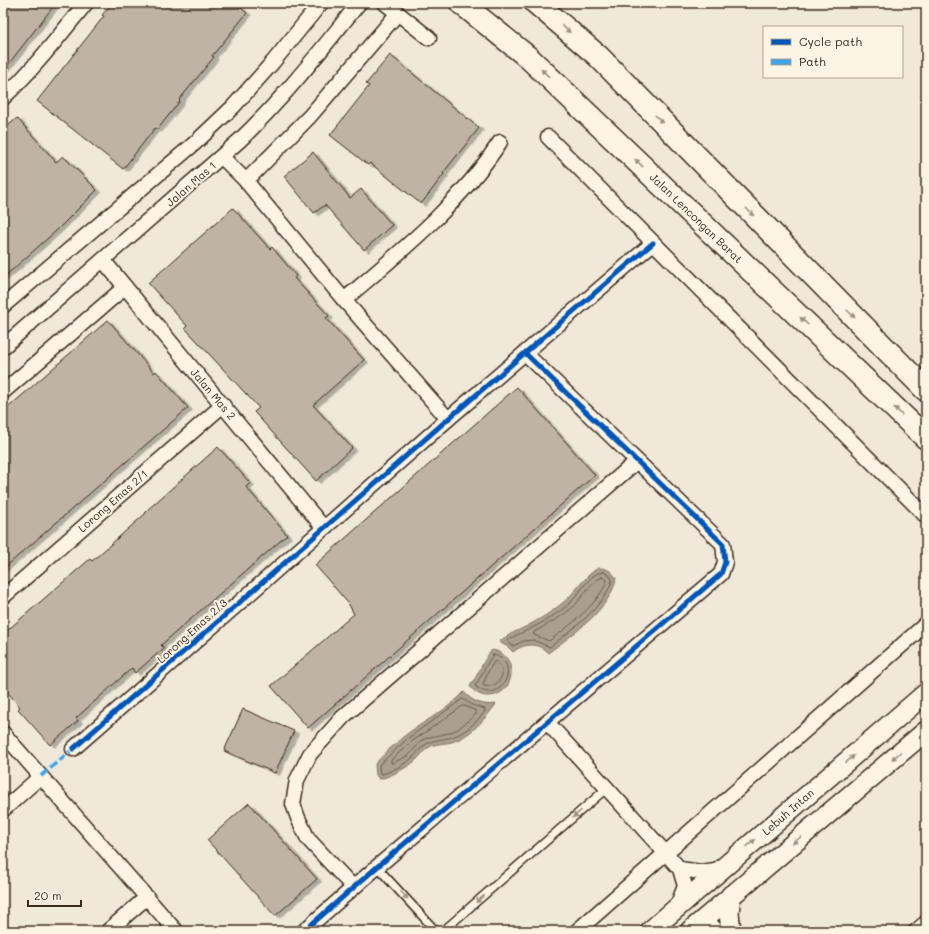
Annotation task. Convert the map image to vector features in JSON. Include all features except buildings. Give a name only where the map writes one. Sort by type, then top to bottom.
[{"type":"highway","name":"Jalan Lencongan Barat","points":[[461,3],[529,58],[926,438]]},
{"type":"highway","points":[[536,3],[598,56],[926,390]]},
{"type":"main road","name":"Lebuh Intan","points":[[650,931],[926,693]]},
{"type":"main road","points":[[690,931],[711,924],[732,895],[926,731]]},
{"type":"main road","points":[[731,931],[729,913],[732,895]]},
{"type":"street","points":[[3,98],[47,52],[86,3]]},
{"type":"street","points":[[3,306],[195,143],[216,123],[273,62],[321,3]]},
{"type":"street","name":"Jalan Mas 1","points":[[3,347],[222,157],[264,117],[359,3]]},
{"type":"street","points":[[385,3],[429,38]]},
{"type":"street","points":[[246,182],[310,116],[398,13]]},
{"type":"street","points":[[548,137],[926,516]]},
{"type":"street","points":[[344,300],[417,236],[446,208],[481,169],[500,142]]},
{"type":"street","points":[[222,157],[246,182],[344,300],[448,419]]},
{"type":"street","name":"Lorong Emas 2/3","points":[[73,749],[324,527],[653,243]]},
{"type":"street","name":"Jalan Mas 2","points":[[103,260],[324,527]]},
{"type":"street","points":[[3,392],[125,287]]},
{"type":"street","points":[[304,931],[353,887],[722,574],[724,562],[722,544],[525,353]]},
{"type":"street","name":"Lorong Emas 2/1","points":[[3,597],[222,405]]},
{"type":"street","points":[[353,887],[308,839],[293,804],[297,780],[310,754],[343,717],[637,461]]},
{"type":"street","points":[[577,931],[926,624]]},
{"type":"street","points":[[547,722],[680,869],[685,886],[676,908]]},
{"type":"street","points":[[3,733],[176,931]]},
{"type":"street","points":[[3,810],[41,776]]},
{"type":"street","points":[[680,869],[701,872],[722,869]]},
{"type":"street","points":[[108,931],[147,897]]},
{"type":"lane","points":[[443,931],[607,788]]},
{"type":"lane","points":[[377,867],[436,931]]},
{"type":"lane","points":[[911,931],[926,918]]},
{"type":"water","points":[[598,568],[607,569],[616,578],[613,589],[599,610],[579,630],[548,653],[544,649],[535,645],[526,645],[513,652],[499,642],[556,608]]},
{"type":"water","points":[[492,650],[501,653],[507,659],[511,674],[509,682],[504,689],[497,694],[485,696],[473,690],[470,686]]},
{"type":"water","points":[[464,692],[474,701],[487,704],[496,704],[482,721],[465,736],[452,742],[431,746],[408,766],[379,779],[376,775],[375,764],[384,754],[403,737],[447,707]]},
{"type":"marked path","points":[[41,776],[73,749]]},
{"type":"cycle path","points":[[73,749],[448,419],[653,243]]},
{"type":"cycle path","points":[[304,931],[721,574],[725,562],[723,544],[525,353]]}]
